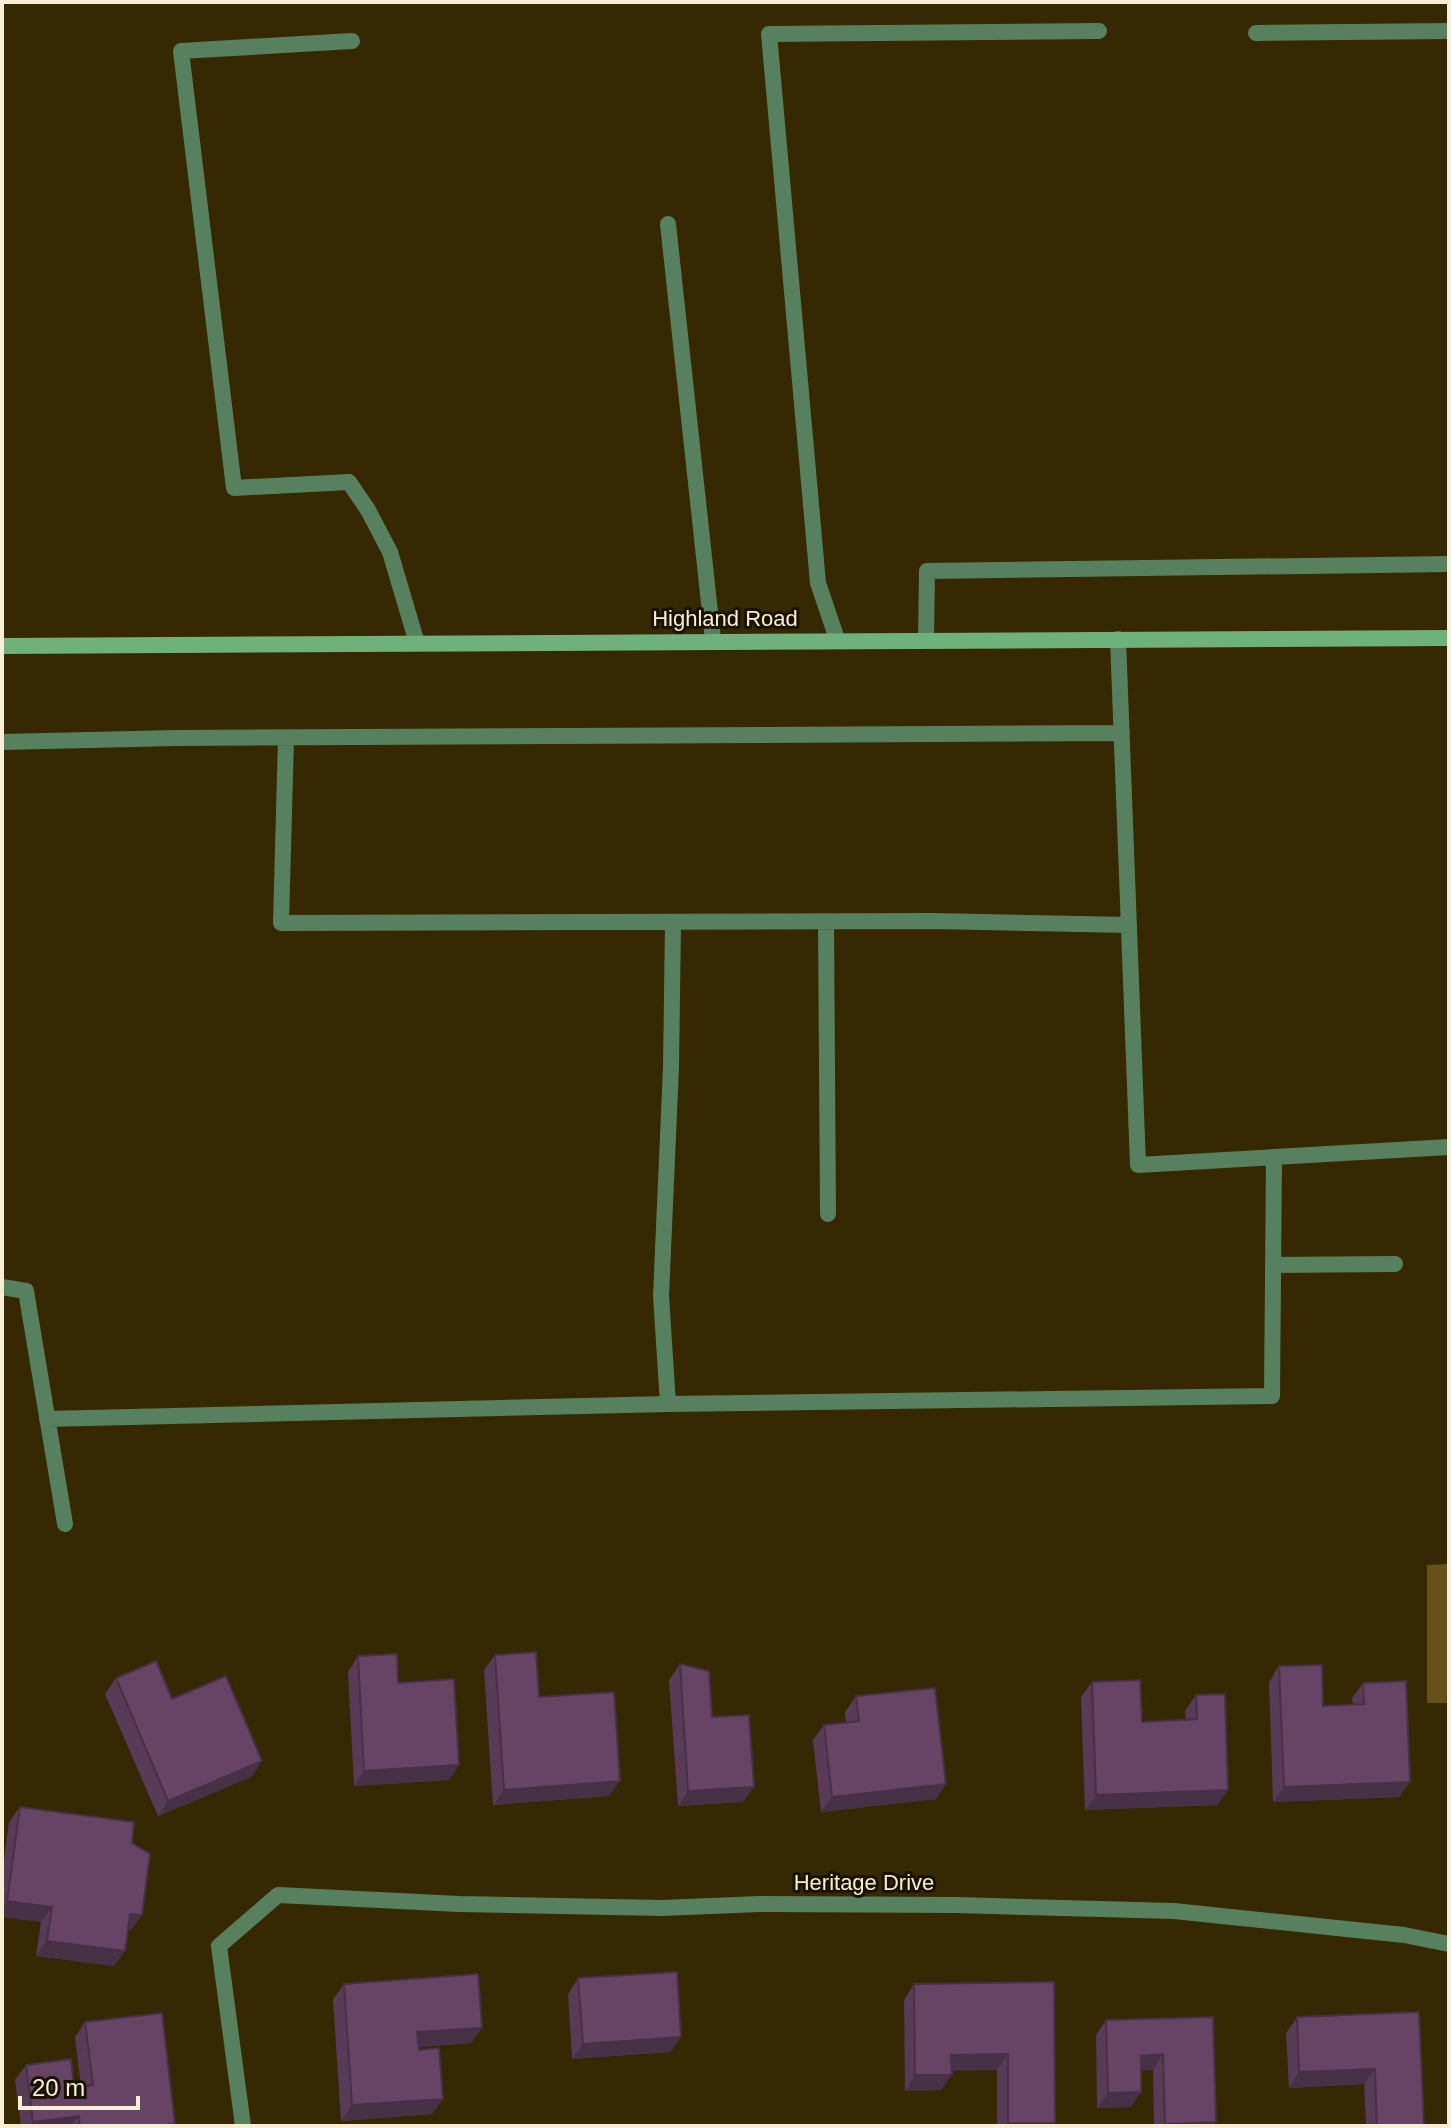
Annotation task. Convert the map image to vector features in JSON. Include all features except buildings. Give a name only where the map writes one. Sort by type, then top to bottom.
[{"type":"street","points":[[837,639],[818,583],[769,34],[1099,31]]},
{"type":"street","points":[[1256,33],[1449,31]]},
{"type":"street","points":[[352,41],[181,51],[234,488],[349,482],[390,552],[417,643]]},
{"type":"street","points":[[668,224],[713,640]]},
{"type":"street","points":[[926,639],[927,571],[1449,564]]},
{"type":"street","name":"Highland Road","points":[[2,646],[1449,638]]},
{"type":"street","points":[[1118,639],[1138,1165],[1449,1147]]},
{"type":"street","points":[[2,742],[1122,733]]},
{"type":"street","points":[[286,738],[281,923],[933,921],[1129,925]]},
{"type":"street","points":[[826,922],[828,1214]]},
{"type":"street","points":[[668,1404],[661,1296],[671,1067],[673,924]]},
{"type":"street","points":[[47,1419],[668,1404],[1272,1396],[1274,1157]]},
{"type":"street","points":[[1273,1265],[1395,1264]]},
{"type":"street","points":[[2,1287],[26,1291],[65,1524]]},
{"type":"street","name":"Heritage Drive","points":[[243,2126],[219,1946],[278,1895],[459,1904],[646,1908],[760,1904],[955,1905],[1174,1911],[1404,1935],[1449,1944]]},
{"type":"shaded area","points":[[1449,1564],[1449,1703],[1427,1703],[1427,1565]]}]
